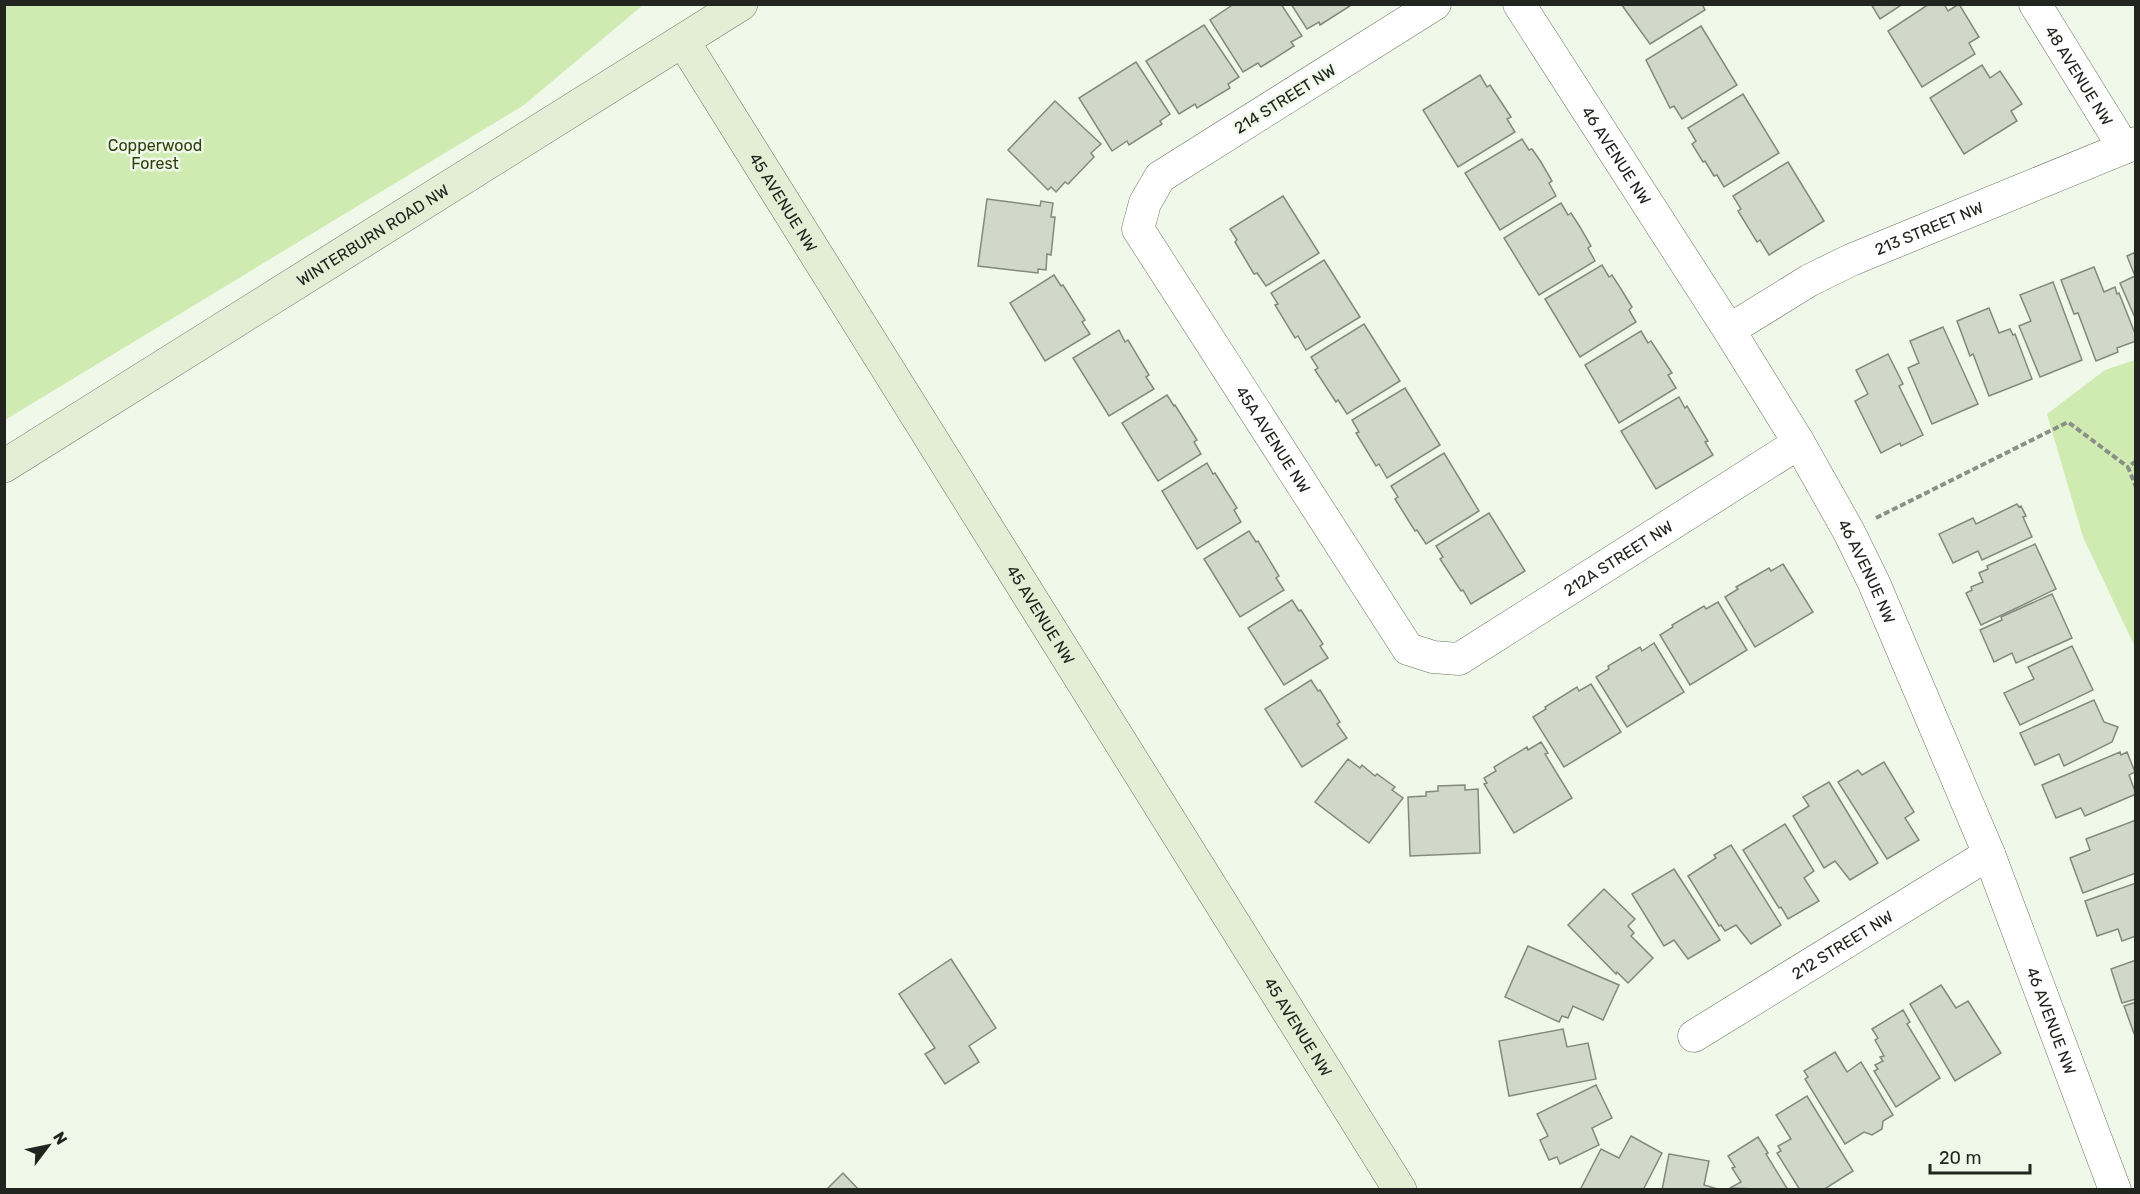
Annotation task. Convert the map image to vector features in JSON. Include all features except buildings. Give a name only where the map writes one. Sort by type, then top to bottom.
[{"type":"street","name":"WINTERBURN ROAD NW","points":[[4,466],[741,4]]},
{"type":"street","name":"214 STREET NW","points":[[1145,203],[1160,177],[1435,4]]},
{"type":"street","name":"46 AVENUE NW","points":[[1519,4],[1729,330],[1799,443],[1849,532],[1874,583],[1989,854],[2115,1190]]},
{"type":"street","name":"48 AVENUE NW","points":[[2035,4],[2130,145]]},
{"type":"street","name":"45 AVENUE NW","points":[[683,41],[1400,1190]]},
{"type":"street","name":"213 STREET NW","points":[[1729,330],[1810,280],[1851,260],[2130,145]]},
{"type":"street","name":"45A AVENUE NW","points":[[1145,203],[1138,229],[1408,649],[1433,657]]},
{"type":"street","name":"212A STREET NW","points":[[1433,657],[1459,660],[1799,443]]},
{"type":"street","name":"212 STREET NW","points":[[1694,1036],[1989,854]]},
{"type":"path","points":[[1849,532],[2068,422],[2127,466],[2136,487]]},
{"type":"path","points":[[2127,466],[2136,461]]},
{"type":"green space","name":"Copperwood Forest","points":[[4,5],[643,5],[524,105],[5,420]]},
{"type":"green space","points":[[2136,360],[2135,647],[2083,537],[2047,414],[2105,370]]}]
